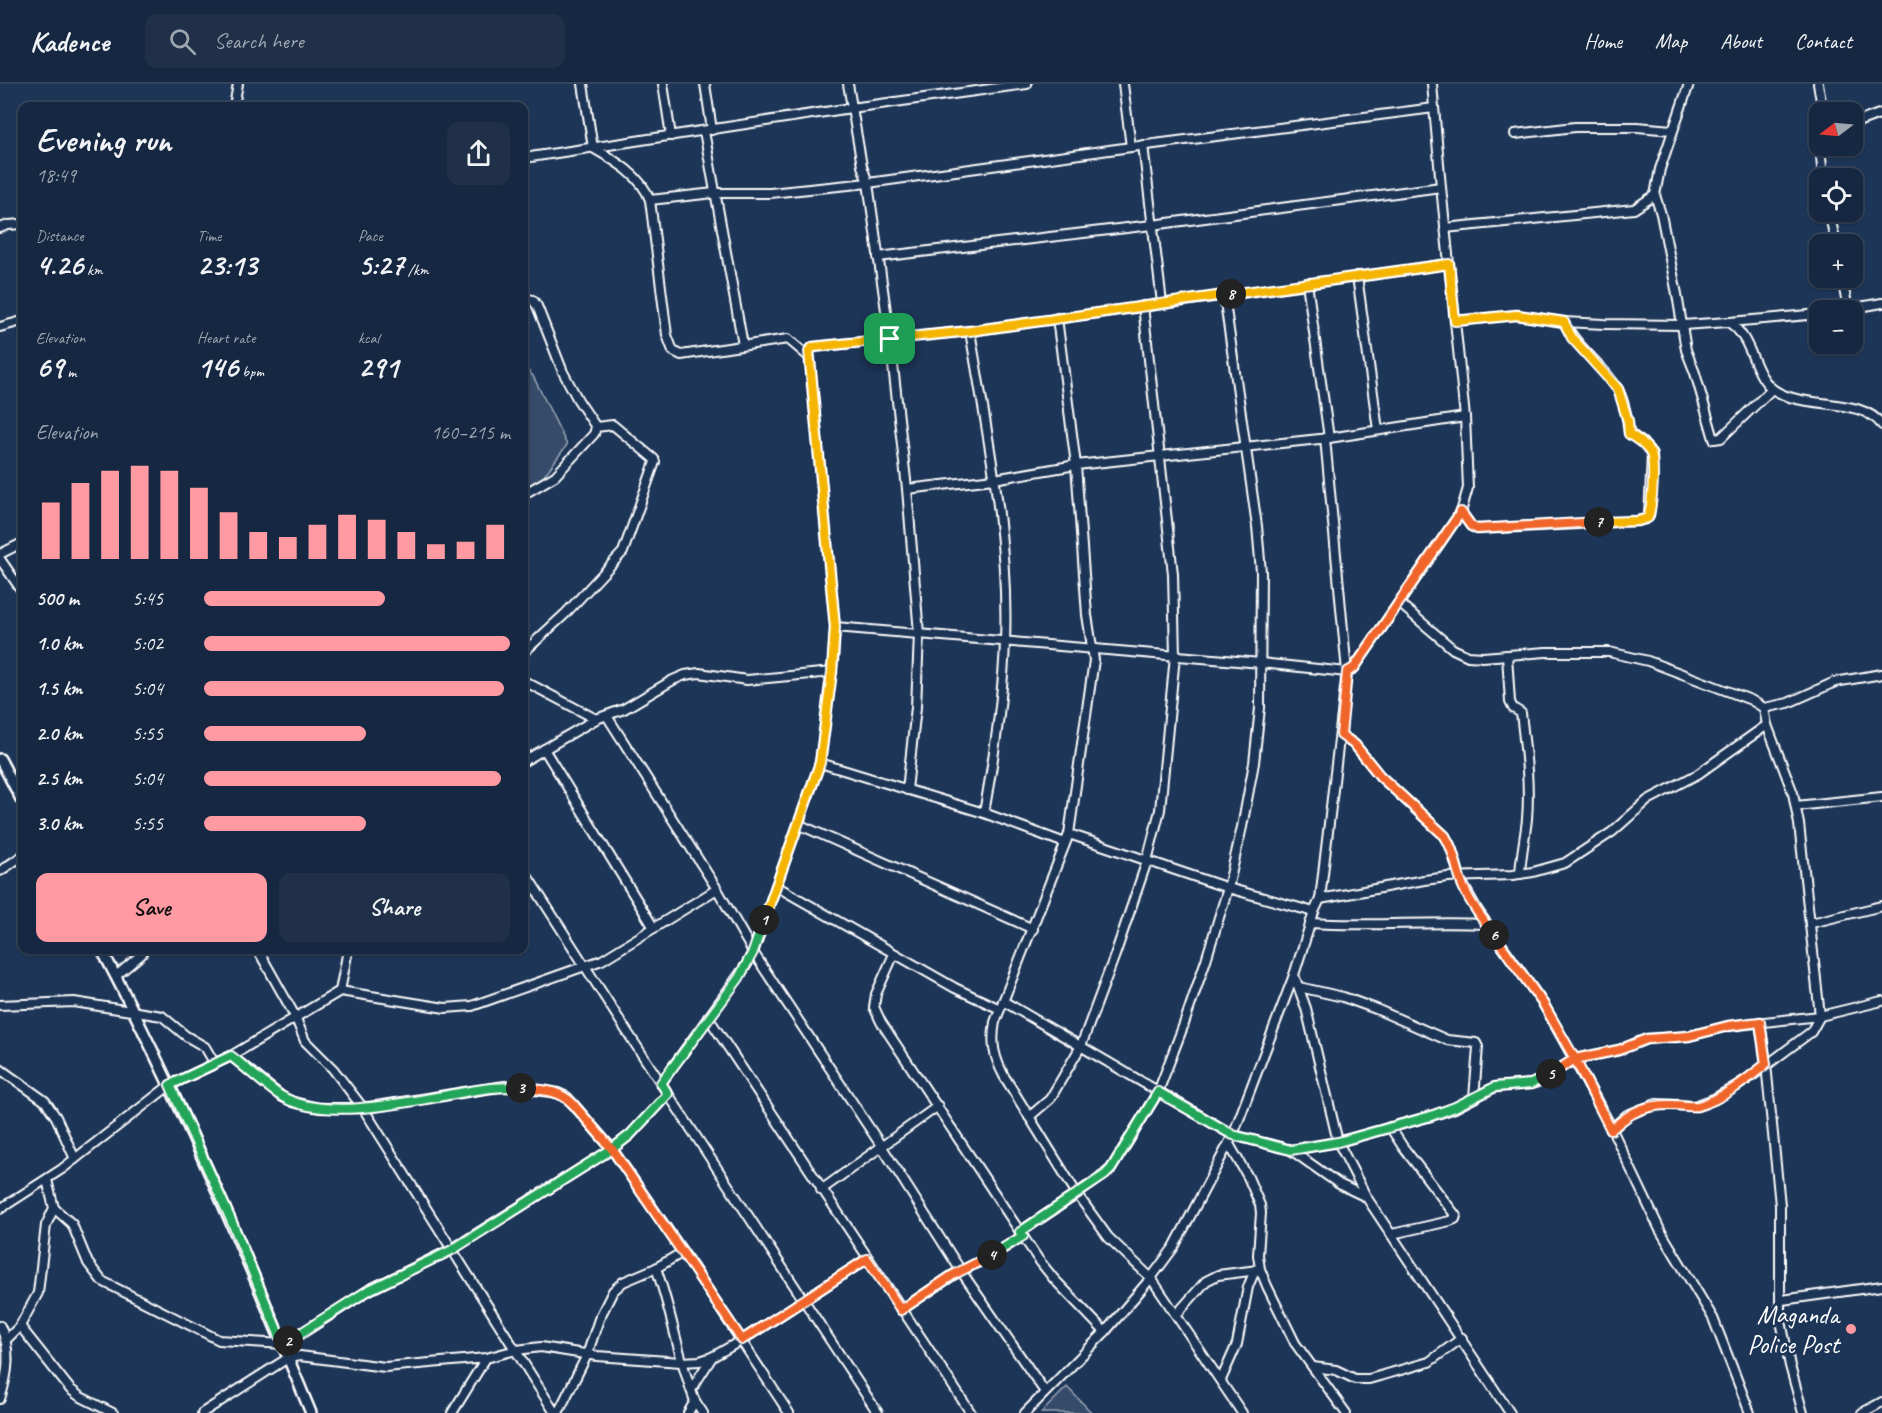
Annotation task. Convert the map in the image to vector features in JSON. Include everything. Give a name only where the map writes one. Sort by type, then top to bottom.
[{"type":"street","points":[[235,102],[238,84]]},
{"type":"street","points":[[583,84],[593,148]]},
{"type":"street","points":[[663,84],[671,136]]},
{"type":"street","points":[[705,84],[714,193],[731,272],[743,345]]},
{"type":"street","points":[[848,84],[862,166],[868,183],[890,339],[907,489],[919,634],[916,707],[907,790]]},
{"type":"street","points":[[528,157],[851,108],[1027,84]]},
{"type":"street","points":[[1123,84],[1131,147]]},
{"type":"street","points":[[835,627],[1347,672],[1354,668],[1461,512],[1468,488],[1465,417],[1440,187],[1432,84]]},
{"type":"street","points":[[1689,84],[1660,169],[1655,195],[1661,214],[1686,350],[1714,440],[1721,438],[1772,389]]},
{"type":"street","points":[[1818,84],[1821,102]]},
{"type":"street","points":[[650,200],[714,193],[770,193],[868,183],[1434,108]]},
{"type":"street","points":[[1863,120],[1882,113]]},
{"type":"street","points":[[1515,134],[1575,127],[1637,127],[1672,130]]},
{"type":"street","points":[[1143,145],[1162,303]]},
{"type":"street","points":[[593,148],[618,162],[639,182],[650,200],[665,324],[670,348],[676,354],[788,339],[808,356]]},
{"type":"street","points":[[878,257],[1152,225],[1440,187]]},
{"type":"street","points":[[1445,228],[1634,209],[1655,195]]},
{"type":"street","points":[[0,228],[18,224]]},
{"type":"street","points":[[661,1083],[739,978],[753,952],[820,763],[832,672],[835,627],[809,351],[813,347],[970,331],[1449,264]]},
{"type":"street","points":[[1357,276],[1378,430]]},
{"type":"street","points":[[1024,1413],[1105,1332],[1151,1278],[1174,1246],[1233,1135],[1294,975],[1320,899],[1347,672],[1327,438],[1307,283]]},
{"type":"street","points":[[901,1310],[961,1271],[993,1255],[1111,1169],[1158,1092],[1185,1024],[1228,888],[1254,763],[1260,708],[1262,606],[1258,538],[1224,295]]},
{"type":"street","points":[[528,299],[537,306],[562,372],[596,427]]},
{"type":"street","points":[[1863,307],[1882,303]]},
{"type":"street","points":[[1029,1117],[1050,1099],[1081,1046],[1147,861],[1160,810],[1175,656],[1173,574],[1143,306]]},
{"type":"street","points":[[1455,321],[1517,315],[1564,322],[1683,325],[1809,315]]},
{"type":"street","points":[[1057,318],[1076,465],[1087,615],[1094,649],[1069,834],[1001,1005],[993,1033],[993,1047],[996,1061],[1077,1194],[1108,1237],[1151,1278],[1242,1413]]},
{"type":"street","points":[[0,327],[18,322]]},
{"type":"street","points":[[1461,512],[1471,526],[1477,529],[1617,522],[1648,518],[1651,504],[1652,455],[1643,443],[1629,434],[1628,421],[1618,389],[1572,338],[1564,322]]},
{"type":"street","points":[[1728,322],[1739,330],[1772,389],[1797,400],[1838,404],[1871,415],[1882,425]]},
{"type":"street","points":[[970,331],[1002,544],[1005,642],[998,728],[984,813]]},
{"type":"street","points":[[907,489],[994,479],[1076,465],[1327,438],[1465,417]]},
{"type":"street","points":[[528,648],[565,614],[623,552],[655,462],[613,425],[596,427]]},
{"type":"street","points":[[528,492],[555,476],[590,438],[596,427]]},
{"type":"street","points":[[0,555],[18,545]]},
{"type":"street","points":[[0,560],[18,585]]},
{"type":"street","points":[[1399,603],[1453,649],[1468,656],[1609,652],[1627,656],[1734,694],[1764,708],[1788,703],[1835,682],[1882,674]]},
{"type":"street","points":[[1507,655],[1510,702],[1513,708],[1521,713],[1528,773],[1527,821],[1521,852],[1520,874]]},
{"type":"street","points":[[528,759],[596,719],[624,709],[673,680],[692,674],[747,680],[832,672]]},
{"type":"street","points":[[528,683],[596,719]]},
{"type":"street","points":[[1611,1130],[1627,1115],[1656,1104],[1695,1106],[1714,1099],[1748,1078],[1811,1032],[1820,1016],[1796,806],[1767,725],[1764,708]]},
{"type":"street","points":[[607,716],[717,890],[753,952],[961,1271],[1044,1392]]},
{"type":"street","points":[[1320,899],[1424,880],[1520,874],[1551,868],[1571,859],[1612,832],[1648,800],[1698,774],[1767,725]]},
{"type":"street","points":[[1341,735],[1355,745],[1380,776],[1442,832],[1451,847],[1461,881],[1486,924],[1530,984],[1575,1059],[1660,1230],[1713,1318],[1750,1413]]},
{"type":"street","points":[[544,749],[654,928]]},
{"type":"street","points":[[0,759],[18,793]]},
{"type":"street","points":[[820,763],[984,813],[1065,843]]},
{"type":"street","points":[[1796,806],[1882,797]]},
{"type":"street","points":[[798,824],[1033,929]]},
{"type":"street","points":[[1069,834],[1228,888],[1314,912]]},
{"type":"street","points":[[0,871],[18,859]]},
{"type":"street","points":[[528,880],[878,1413]]},
{"type":"street","points":[[776,886],[955,988],[1001,1005],[1081,1046],[1233,1135],[1291,1150],[1340,1184],[1367,1198]]},
{"type":"street","points":[[0,1209],[47,1180],[170,1085],[231,1056],[340,991],[454,1009],[472,1006],[586,967],[615,953],[717,890]]},
{"type":"street","points":[[1811,923],[1882,906]]},
{"type":"street","points":[[1310,923],[1350,926],[1447,922],[1486,924]]},
{"type":"street","points":[[104,954],[170,1085],[231,1220],[311,1413]]},
{"type":"street","points":[[116,976],[142,954]]},
{"type":"street","points":[[260,954],[295,1016],[305,1041],[333,1069],[363,1108],[556,1413],[587,1355],[599,1319],[614,1292],[623,1282],[656,1268],[683,1252]]},
{"type":"street","points":[[340,991],[347,954]]},
{"type":"street","points":[[894,954],[876,994],[874,1007],[881,1022],[1047,1270],[1105,1332]]},
{"type":"street","points":[[1294,975],[1338,1142],[1367,1198],[1510,1413]]},
{"type":"street","points":[[1299,987],[1320,990],[1376,1009],[1447,1040],[1476,1043],[1478,1047],[1474,1098]]},
{"type":"street","points":[[1291,1150],[1338,1142],[1436,1114],[1495,1087],[1521,1086],[1538,1082],[1575,1059],[1619,1050],[1647,1039],[1689,1036],[1728,1026],[1820,1016],[1882,1001]]},
{"type":"street","points":[[0,1005],[74,1002],[162,1016],[186,1036],[205,1047],[215,1064]]},
{"type":"street","points":[[708,1017],[971,1413]]},
{"type":"street","points":[[1760,1022],[1780,1205],[1782,1300],[1780,1316],[1783,1337],[1803,1413]]},
{"type":"street","points":[[231,1056],[281,1096],[293,1102],[319,1108],[363,1108],[505,1086],[558,1093],[567,1097],[612,1149],[789,1413]]},
{"type":"street","points":[[0,1069],[45,1101],[56,1116],[75,1159]]},
{"type":"street","points":[[47,1180],[54,1208],[72,1224],[87,1263],[102,1281],[219,1340],[283,1344],[369,1290],[452,1250],[612,1149],[637,1128],[668,1094]]},
{"type":"street","points":[[821,1190],[938,1106]]},
{"type":"street","points":[[1390,1126],[1403,1147],[1456,1216],[1455,1220],[1392,1234]]},
{"type":"street","points":[[1221,1380],[1237,1344],[1248,1287],[1257,1270],[1261,1213],[1248,1177],[1229,1144]]},
{"type":"street","points":[[7,1339],[20,1326],[38,1293],[46,1225],[54,1208]]},
{"type":"street","points":[[202,1413],[288,1358],[312,1356],[385,1367],[486,1358],[516,1350],[549,1348],[587,1355],[681,1362],[700,1361],[742,1340],[867,1259]]},
{"type":"street","points":[[656,1268],[665,1294],[681,1362],[695,1401],[703,1413]]},
{"type":"street","points":[[1177,1314],[1206,1281],[1218,1275],[1257,1270]]},
{"type":"street","points":[[1257,1270],[1285,1326],[1346,1413]]},
{"type":"street","points":[[1782,1300],[1882,1286]]},
{"type":"street","points":[[0,1326],[7,1339],[8,1366],[0,1399]]},
{"type":"street","points":[[20,1326],[70,1389],[113,1413]]},
{"type":"street","points":[[1312,1367],[1336,1370],[1355,1379],[1369,1379],[1429,1362],[1462,1338]]},
{"type":"street","points":[[691,1390],[712,1357]]},
{"type":"street","points":[[452,1413],[486,1358]]},
{"type":"street","points":[[688,1413],[695,1401]]},
{"type":"street","points":[[1862,1413],[1882,1402]]},
{"type":"street","points":[[216,1404],[217,1413]]},
{"type":"shaded area","points":[[528,370],[533,376],[567,445],[544,476],[528,487]]},
{"type":"shaded area","points":[[1067,1387],[1092,1413],[1041,1413]]},
{"type":"place","name":"Maganda Police Post","points":[[1851,1329]]},
{"type":"route","points":[[890,339],[813,347],[809,351],[808,363],[835,627],[829,699],[820,763],[753,952],[739,978],[661,1083],[668,1094],[630,1135],[612,1149],[452,1250],[369,1290],[283,1344],[231,1220],[170,1085],[231,1056],[281,1096],[293,1102],[319,1108],[363,1108],[505,1086],[558,1093],[567,1097],[612,1149],[742,1340],[867,1259],[901,1310],[953,1275],[993,1255],[1023,1236],[1020,1232],[1105,1175],[1111,1169],[1158,1092],[1233,1135],[1291,1150],[1338,1142],[1431,1116],[1495,1087],[1521,1086],[1538,1082],[1575,1059],[1619,1050],[1647,1039],[1689,1036],[1728,1026],[1760,1022],[1766,1064],[1714,1099],[1695,1106],[1656,1104],[1627,1115],[1611,1130],[1575,1059],[1544,1005],[1478,912],[1461,881],[1451,847],[1445,836],[1425,815],[1380,776],[1355,745],[1341,735],[1347,672],[1354,668],[1461,512],[1471,526],[1477,529],[1638,521],[1648,518],[1651,504],[1652,455],[1643,443],[1629,434],[1628,421],[1615,384],[1572,338],[1564,322],[1517,315],[1455,321],[1449,264],[970,331],[890,339]]}]
